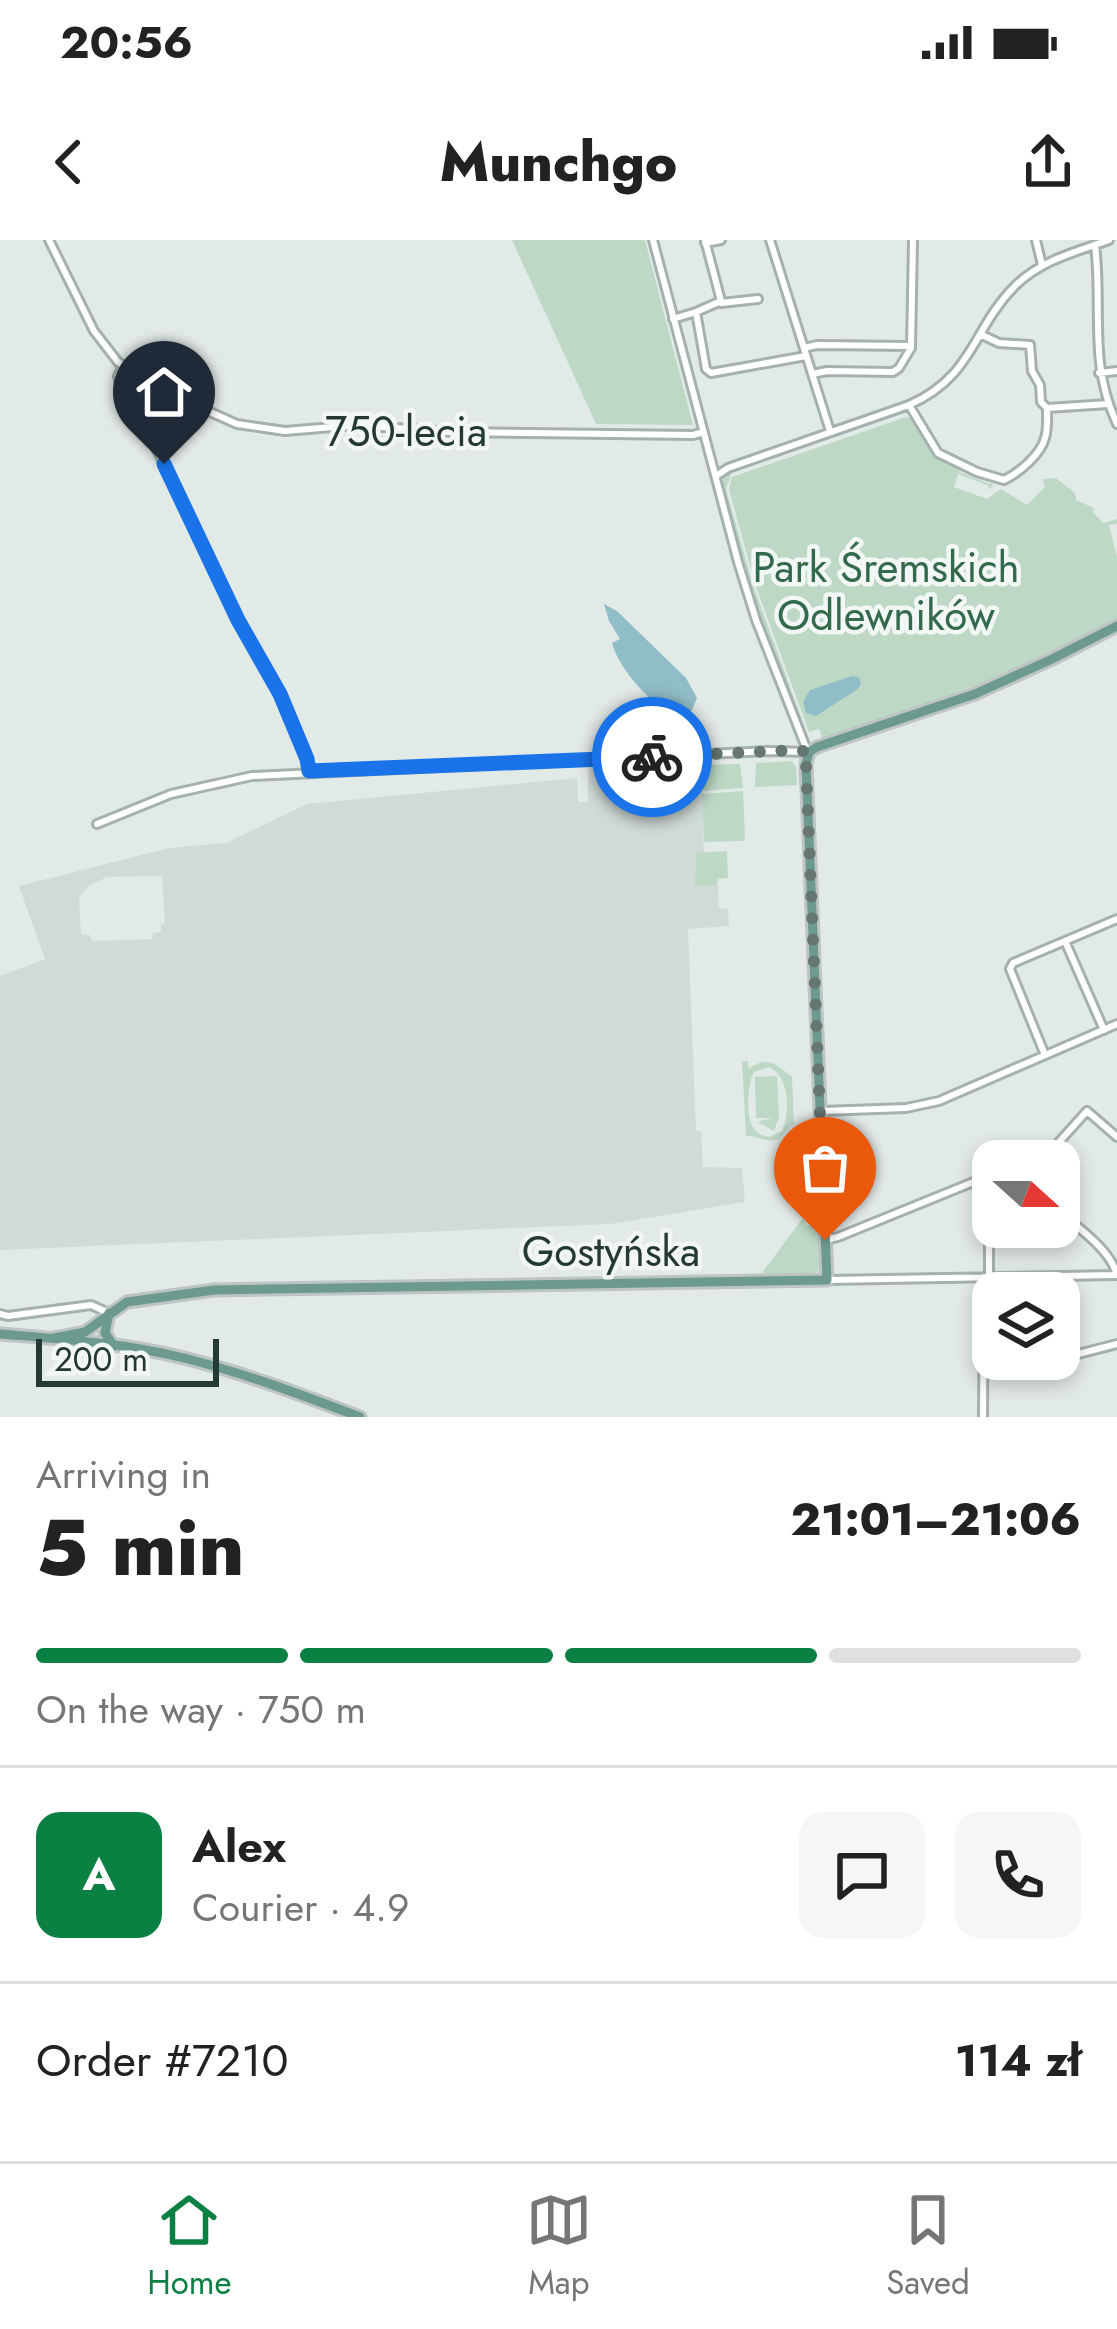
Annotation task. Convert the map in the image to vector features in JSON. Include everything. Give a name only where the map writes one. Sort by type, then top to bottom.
[{"type":"main road","points":[[827,1280],[809,752],[975,694],[1117,626]]},
{"type":"main road","name":"Gostyńska","points":[[54,1338],[85,1332],[133,1300],[214,1290],[827,1280]]},
{"type":"main road","points":[[101,1338],[104,1317]]},
{"type":"main road","name":"Gostyńska","points":[[0,1334],[101,1338],[114,1346],[181,1358],[268,1383],[360,1417]]},
{"type":"street","points":[[50,240],[94,331],[123,367],[118,374],[120,387],[280,694],[309,771]]},
{"type":"street","points":[[653,240],[744,583],[809,752]]},
{"type":"street","points":[[721,240],[705,241],[721,303]]},
{"type":"street","points":[[770,240],[830,432]]},
{"type":"street","points":[[812,374],[895,371],[911,346],[913,240]]},
{"type":"street","points":[[1036,240],[1042,265]]},
{"type":"street","points":[[716,476],[929,394],[952,377],[1009,292],[1042,265],[1109,240]]},
{"type":"street","points":[[1095,245],[1099,373],[1117,424]]},
{"type":"street","points":[[674,319],[721,303],[758,299]]},
{"type":"street","points":[[696,312],[706,369],[711,373],[805,352],[814,345],[911,346]]},
{"type":"street","points":[[909,405],[938,453],[1004,480],[1019,471],[1043,446],[1047,434],[1047,408],[1032,371],[1030,345],[1002,343],[982,334]]},
{"type":"street","name":"750-lecia","points":[[123,367],[210,414],[266,430],[362,425],[451,432],[704,433]]},
{"type":"street","points":[[1099,373],[1117,371]]},
{"type":"street","points":[[1047,408],[1108,404]]},
{"type":"street","points":[[97,824],[178,791],[252,776],[809,752]]},
{"type":"street","points":[[1045,1055],[1010,969],[1018,960],[1117,919]]},
{"type":"street","points":[[1065,941],[1104,1030]]},
{"type":"street","points":[[820,1112],[923,1106],[1117,1024]]},
{"type":"street","points":[[1061,1140],[1088,1111],[1117,1137]]},
{"type":"street","points":[[825,1240],[972,1183]]},
{"type":"street","points":[[1080,1230],[1107,1255],[1117,1275]]},
{"type":"street","name":"Gostyńska","points":[[1080,1276],[1117,1275]]},
{"type":"street","name":"Gostyńska","points":[[827,1280],[972,1277]]},
{"type":"street","points":[[0,1314],[91,1305],[104,1317]]},
{"type":"street","points":[[1080,1353],[1117,1344]]},
{"type":"street","points":[[982,1417],[984,1380]]},
{"type":"shaded area","points":[[692,760],[701,765],[705,886],[718,885],[719,908],[728,909],[729,926],[688,929],[696,1131],[701,1131],[703,1167],[742,1168],[745,1202],[610,1224],[0,1250],[0,976],[45,959],[19,886],[169,848],[226,843],[307,804],[577,778],[578,802],[588,802],[588,770],[593,764]],"holes":[[[162,876],[165,923],[152,939],[92,941],[90,935],[81,934],[79,898],[89,886],[107,877]]]},
{"type":"green space","points":[[512,240],[645,240],[693,425],[596,424]]},
{"type":"green space","name":"Park Śremskich Odlewników","points":[[906,417],[913,419],[936,456],[993,486],[988,490],[989,486],[958,474],[954,487],[987,499],[1001,489],[1027,505],[1045,487],[1042,479],[1056,478],[1075,493],[1076,500],[1094,508],[1103,523],[1117,519],[1117,524],[1109,525],[1117,557],[1117,620],[1011,673],[823,740],[819,729],[809,732],[755,584],[729,489],[732,477]]},
{"type":"green space","points":[[730,471],[726,489],[753,585],[805,728],[801,729],[735,538],[722,485]]},
{"type":"green space","points":[[792,761],[797,785],[755,787],[756,763]]},
{"type":"green space","points":[[740,764],[743,788],[702,791],[701,765]]},
{"type":"green space","points":[[743,791],[743,841],[704,842],[702,794]]},
{"type":"green space","points":[[727,851],[728,878],[718,879],[717,885],[695,886],[696,853]]},
{"type":"green space","points":[[742,1061],[748,1061],[749,1069],[772,1063],[792,1077],[794,1125],[779,1139],[746,1136]],"holes":[[[769,1067],[784,1087],[786,1114],[782,1131],[769,1137],[754,1128],[748,1094],[754,1072]]]},
{"type":"green space","points":[[777,1076],[779,1117],[774,1131],[757,1122],[772,1118],[756,1118],[755,1077]]},
{"type":"green space","points":[[802,1219],[805,1226],[817,1222],[821,1227],[822,1268],[801,1277],[762,1273]]},
{"type":"water","points":[[604,604],[686,678],[697,698],[692,710],[681,717],[671,713],[630,676],[612,643],[620,639]]},
{"type":"water","points":[[859,677],[858,689],[816,716],[806,713],[803,702],[810,690]]},
{"type":"way so far","points":[[652,757],[809,752],[825,1240]]},
{"type":"route","points":[[164,464],[238,620],[280,694],[309,771],[652,757]]}]
